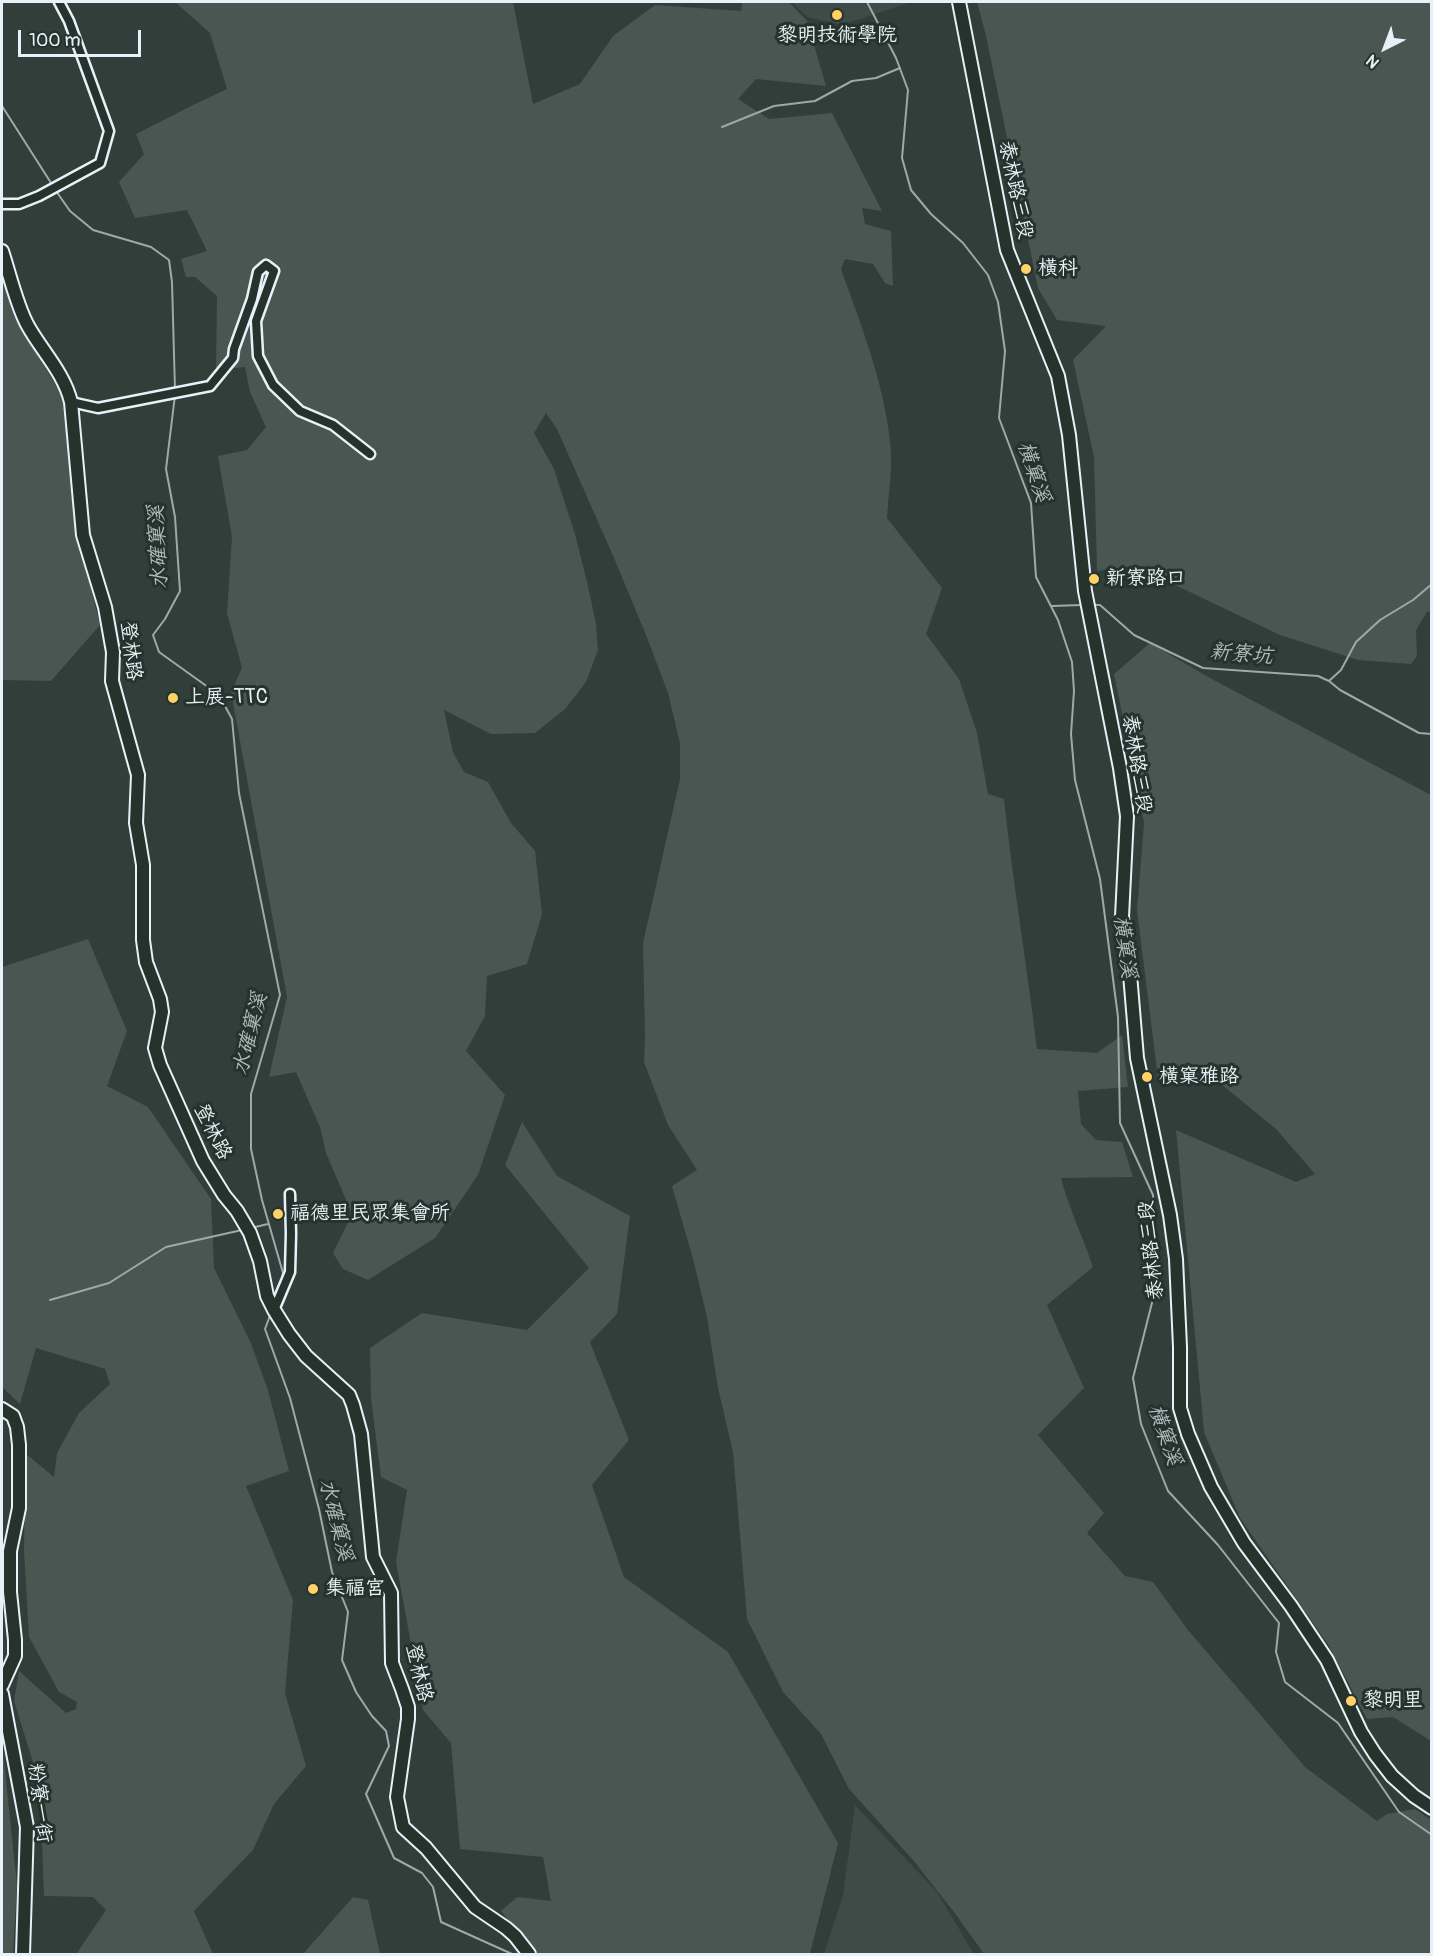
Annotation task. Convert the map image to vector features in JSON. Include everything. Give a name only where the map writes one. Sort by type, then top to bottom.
[{"type":"street","points":[[2,204],[19,204],[49,191],[100,163],[109,131],[69,21],[59,2]]},
{"type":"street","name":"泰林路三段","points":[[959,2],[1007,250],[1058,376],[1069,435],[1086,593],[1127,816],[1122,917],[1130,974],[1137,1058],[1170,1215],[1176,1259],[1180,1408],[1188,1434],[1211,1487],[1245,1543],[1292,1606],[1327,1660],[1361,1732],[1392,1776],[1431,1808]]},
{"type":"street","name":"登林路","points":[[2,251],[27,326],[45,349],[68,391],[71,402],[83,535],[105,607],[113,652],[112,681],[138,776],[136,823],[143,865],[143,940],[146,962],[160,999],[162,1012],[155,1048],[160,1065],[203,1161],[250,1233],[272,1306],[306,1356],[349,1395],[361,1434],[373,1557],[391,1593],[392,1663],[408,1707],[397,1797],[402,1827],[426,1848],[475,1907],[506,1928],[529,1954]]},
{"type":"street","points":[[71,402],[98,408],[210,386],[232,358],[252,299],[258,272],[266,265],[274,271],[256,321],[258,356],[273,385],[300,411],[333,425],[370,454]]},
{"type":"street","points":[[272,1306],[290,1272],[290,1194]]},
{"type":"street","points":[[2,1409],[13,1416],[19,1445],[19,1508],[10,1551],[10,1592],[15,1656],[2,1685]]},
{"type":"street","name":"粉寮一街","points":[[2,1694],[27,1827],[23,1954]]},
{"type":"shaded area","points":[[175,2],[513,2],[533,104],[580,84],[613,36],[655,5],[741,11],[742,2],[789,2],[807,21],[826,86],[756,79],[738,99],[769,119],[832,113],[882,211],[862,208],[865,224],[891,231],[893,286],[885,283],[873,264],[845,259],[841,269],[879,383],[889,429],[891,453],[887,518],[942,588],[926,634],[959,679],[977,733],[988,794],[1004,799],[1037,1049],[1097,1053],[1122,1035],[1128,1087],[1078,1091],[1081,1124],[1096,1140],[1122,1142],[1133,1177],[1061,1178],[1093,1267],[1047,1305],[1084,1388],[1038,1435],[1104,1513],[1087,1533],[1125,1576],[1153,1582],[1188,1630],[1305,1767],[1377,1821],[1387,1814],[1415,1809],[1431,1820],[1431,1954],[984,1954],[913,1860],[849,1789],[821,1734],[783,1692],[747,1619],[733,1452],[718,1388],[707,1317],[672,1186],[697,1170],[668,1125],[644,1062],[643,943],[680,779],[680,743],[668,693],[646,635],[557,429],[546,413],[534,433],[554,469],[575,534],[596,624],[598,650],[586,682],[565,709],[535,733],[491,734],[444,710],[453,752],[464,772],[488,782],[511,823],[535,851],[542,914],[527,964],[487,976],[485,1016],[466,1051],[505,1095],[478,1175],[435,1238],[368,1280],[343,1269],[333,1253],[352,1214],[326,1153],[320,1127],[296,1072],[269,1077],[287,997],[231,692],[242,668],[227,613],[232,537],[218,456],[247,450],[266,427],[250,392],[245,367],[216,370],[217,296],[195,277],[186,277],[181,259],[207,251],[187,210],[135,218],[119,182],[144,154],[136,134],[227,89],[210,33]]},
{"type":"shaded area","name":"黎明技術學院","points":[[792,2],[911,2],[842,25],[807,17]]},
{"type":"shaded area","points":[[977,2],[1431,2],[1432,611],[1427,612],[1416,630],[1417,656],[1411,664],[1358,660],[1280,635],[1135,566],[1097,571],[1094,457],[1073,360],[1106,326],[1057,320],[1038,288]]},
{"type":"shaded area","points":[[2,276],[19,324],[64,399],[75,524],[100,625],[51,681],[2,680]]},
{"type":"shaded area","points":[[1150,643],[1210,678],[1431,795],[1431,1741],[1393,1717],[1367,1719],[1329,1646],[1240,1518],[1204,1432],[1176,1130],[1296,1182],[1315,1174],[1276,1129],[1210,1075],[1158,1079],[1137,910],[1144,823],[1114,674]]},
{"type":"shaded area","points":[[88,939],[127,1031],[107,1086],[148,1107],[211,1199],[214,1268],[250,1341],[268,1390],[289,1471],[246,1486],[293,1600],[285,1693],[306,1766],[274,1804],[253,1850],[194,1911],[213,1954],[74,1954],[77,1953],[106,1910],[93,1897],[44,1896],[40,1785],[14,1701],[19,1671],[66,1713],[76,1709],[77,1702],[59,1692],[29,1637],[24,1551],[25,1453],[54,1477],[57,1453],[79,1413],[110,1384],[105,1369],[36,1348],[20,1404],[2,1387],[2,967]]},
{"type":"shaded area","points":[[522,1122],[557,1176],[630,1216],[617,1314],[590,1342],[629,1440],[592,1485],[624,1577],[728,1652],[838,1843],[810,1954],[535,1954],[501,1911],[517,1897],[551,1901],[543,1857],[460,1849],[451,1743],[423,1710],[396,1562],[407,1490],[381,1477],[371,1399],[370,1348],[422,1313],[527,1330],[589,1268],[505,1165]]},
{"type":"shaded area","points":[[2,1742],[17,1885],[13,1954],[2,1954]]},
{"type":"shaded area","points":[[855,1805],[937,1892],[974,1954],[824,1954],[843,1895]]},
{"type":"shaded area","points":[[353,1897],[368,1900],[380,1954],[303,1954]]},
{"type":"waterway","name":"橫窠溪","points":[[867,2],[896,58],[908,90],[902,158],[911,190],[931,214],[963,243],[988,275],[998,302],[1005,351],[999,418],[1031,503],[1036,577],[1058,620],[1072,662],[1074,691],[1071,734],[1075,780],[1100,879],[1118,1017],[1120,1123],[1153,1195],[1157,1283],[1133,1378],[1141,1424],[1168,1491],[1218,1545],[1279,1623],[1276,1652],[1285,1682],[1338,1723],[1399,1812],[1432,1835]]},
{"type":"waterway","points":[[722,127],[774,106],[815,101],[852,81],[876,78],[900,68]]},
{"type":"waterway","name":"水確窠溪","points":[[2,106],[53,186]]},
{"type":"waterway","name":"水確窠溪","points":[[56,191],[70,211],[93,230],[151,247],[169,260],[172,282],[175,390]]},
{"type":"waterway","name":"水確窠溪","points":[[175,395],[166,469],[175,517],[180,591],[165,619],[153,635],[159,652],[219,695],[232,719],[239,793],[280,995],[251,1094],[251,1149],[262,1200],[283,1273],[281,1285]]},
{"type":"waterway","points":[[1329,681],[1341,670],[1356,642],[1380,620],[1413,600],[1432,584]]},
{"type":"waterway","name":"新寮坑","points":[[1052,606],[1082,605]]},
{"type":"waterway","name":"新寮坑","points":[[1091,605],[1100,605],[1134,635],[1203,668],[1318,676],[1419,733],[1432,734]]},
{"type":"waterway","points":[[251,1228],[268,1224]]},
{"type":"waterway","points":[[50,1300],[109,1283],[166,1247],[242,1230]]},
{"type":"waterway","name":"水確窠溪","points":[[271,1313],[265,1329],[290,1398],[319,1509],[332,1572],[348,1612],[342,1660],[356,1692],[372,1716],[386,1731],[389,1746],[366,1794],[394,1858],[422,1873],[433,1887],[441,1922],[512,1954]]},
{"type":"place","name":"黎明技術學院","points":[[837,15]]},
{"type":"place","name":"橫科","points":[[1026,269]]},
{"type":"place","name":"新寮路口","points":[[1094,579]]},
{"type":"place","name":"上展-TTC","points":[[173,698]]},
{"type":"place","name":"橫窠雅路","points":[[1147,1077]]},
{"type":"place","name":"福德里民眾集會所","points":[[278,1214]]},
{"type":"place","name":"集福宮","points":[[313,1589]]},
{"type":"place","name":"黎明里","points":[[1351,1701]]}]
